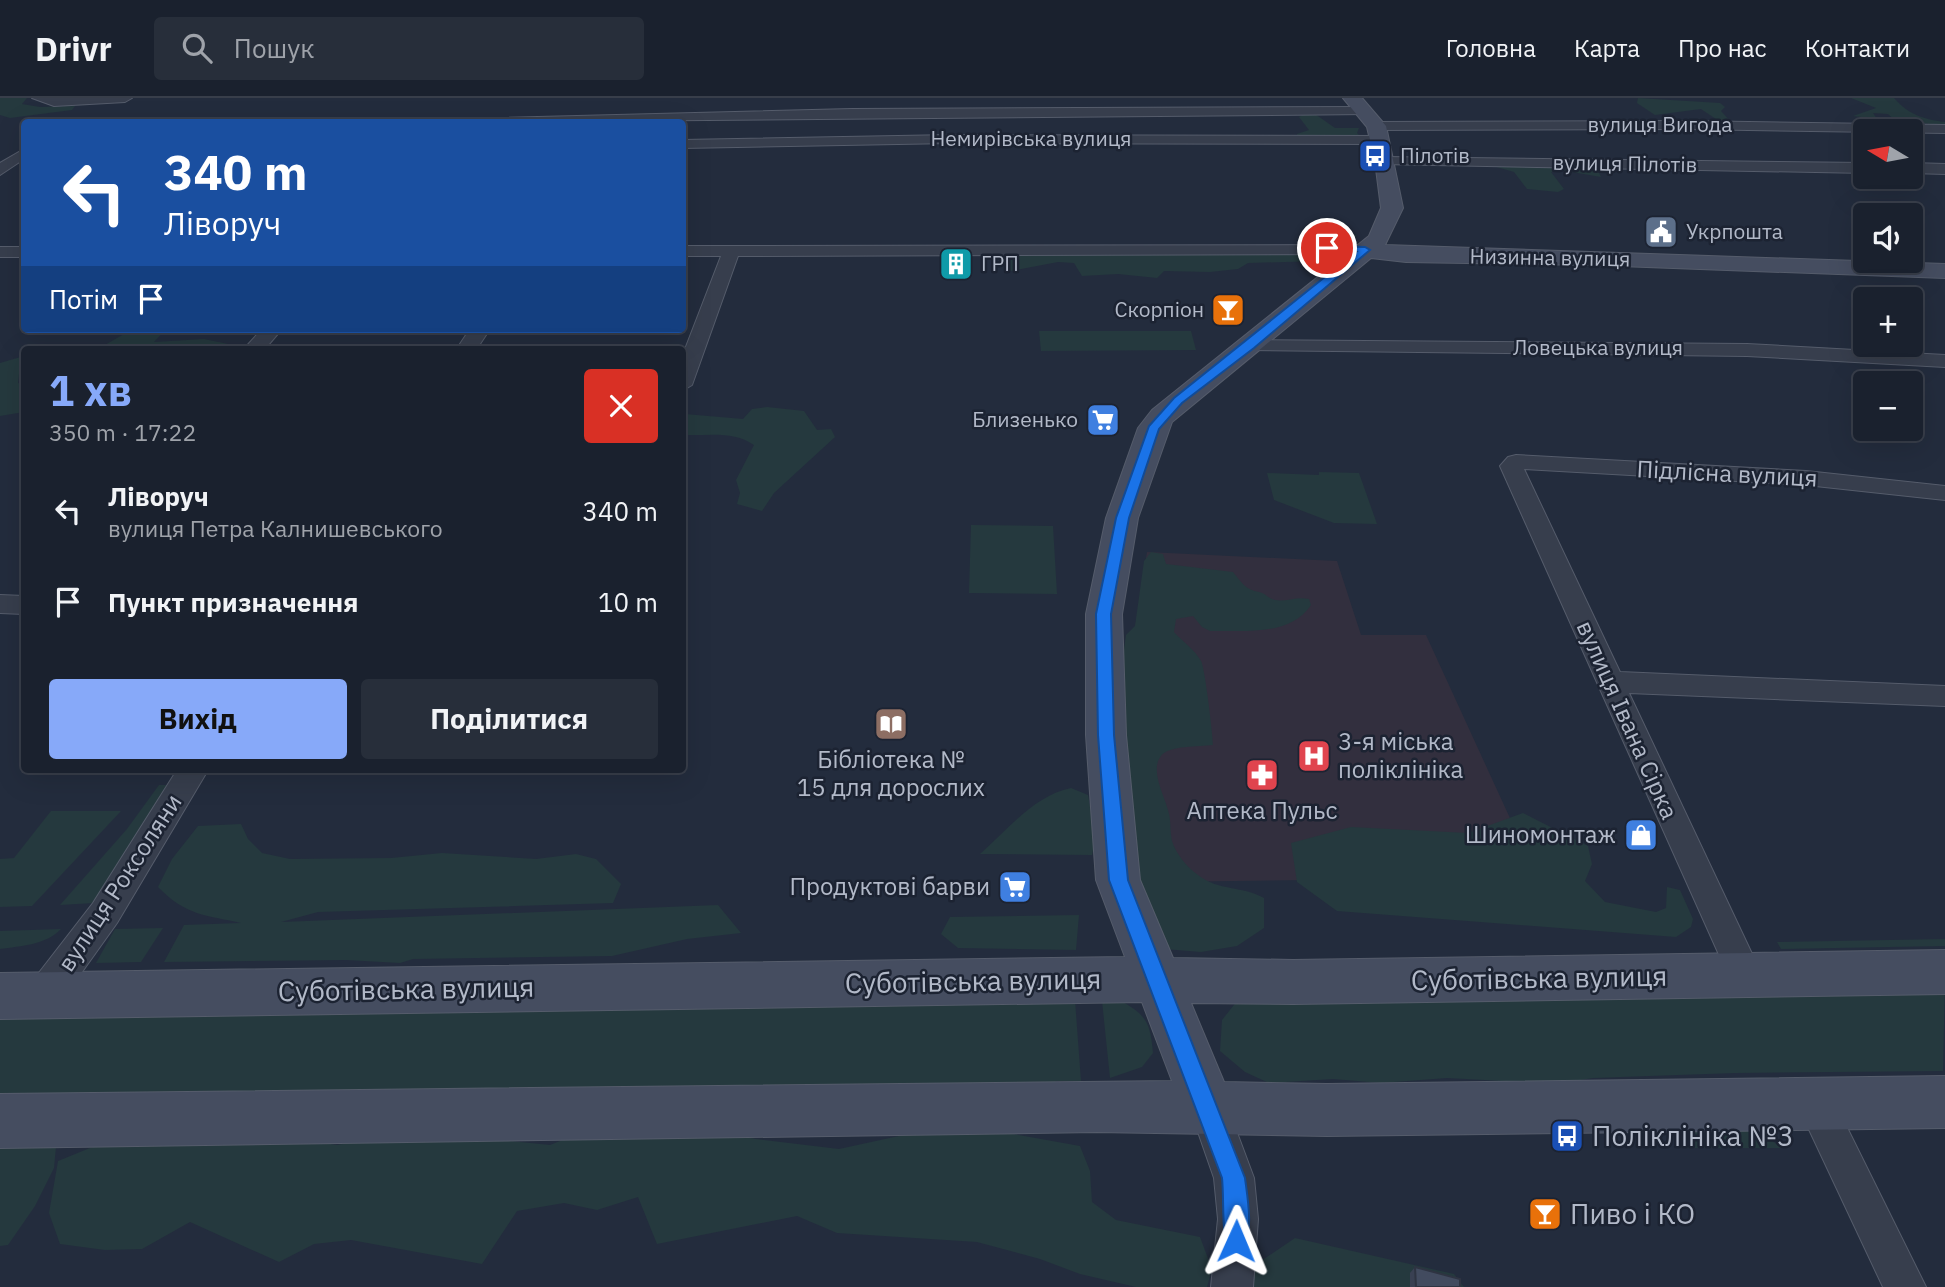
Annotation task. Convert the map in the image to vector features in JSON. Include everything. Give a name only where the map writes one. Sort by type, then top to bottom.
[{"type":"street","points":[[39,98],[54,102],[125,98]]},
{"type":"street","points":[[75,115],[96,100]]},
{"type":"street","points":[[617,119],[852,113],[1368,119],[1385,161],[1392,208],[1380,239],[1250,346],[1178,401],[1153,428],[1122,518],[1104,614],[1106,735],[1118,880],[1234,1178],[1238,1219],[1232,1287]]},
{"type":"street","name":"вулиця Вигода","points":[[1368,119],[1945,129]]},
{"type":"street","name":"Немирівська вулиця","points":[[686,144],[1103,138],[1368,119]]},
{"type":"street","points":[[0,173],[20,147]]},
{"type":"street","name":"вулиця Пілотів","points":[[1385,161],[1853,167]]},
{"type":"street","points":[[1923,168],[1945,169]]},
{"type":"street","points":[[0,173],[21,174]]},
{"type":"street","points":[[686,251],[1365,250]]},
{"type":"street","name":"Низинна вулиця","points":[[1365,250],[1406,255],[1593,258],[1945,271]]},
{"type":"street","points":[[686,374],[732,251]]},
{"type":"street","points":[[0,252],[21,252]]},
{"type":"street","points":[[257,346],[268,333]]},
{"type":"street","name":"Ловецька вулиця","points":[[1250,346],[1747,350],[1945,361]]},
{"type":"street","name":"Підлісна вулиця","points":[[1511,466],[1516,462],[1806,478],[1945,493]]},
{"type":"street","name":"вулиця Івана Сірка","points":[[1511,466],[1745,975]]},
{"type":"street","points":[[0,604],[21,604]]},
{"type":"street","points":[[1609,682],[1945,696]]},
{"type":"street","name":"вулиця Роксоляни","points":[[22,996],[105,913],[192,773]]},
{"type":"street","name":"Суботівська вулиця","points":[[22,996],[1157,979],[1293,982],[1945,972]]},
{"type":"street","points":[[0,1121],[1097,1106],[1209,1110],[1945,1102]]},
{"type":"street","points":[[1816,1104],[1905,1287]]},
{"type":"shaded area","name":"3-я міська поліклініка","points":[[1147,552],[1337,561],[1361,635],[1426,635],[1537,877],[1160,882],[1134,634]]},
{"type":"green space","points":[[0,98],[27,98],[22,104],[40,107],[75,106],[72,110],[10,118],[0,115]]},
{"type":"green space","points":[[1638,98],[1720,103],[1725,107],[1721,111],[1730,121],[1719,121],[1701,109],[1655,115],[1637,103]]},
{"type":"green space","points":[[1851,98],[1894,98],[1911,112],[1923,118],[1945,122],[1945,125],[1923,123],[1923,119],[1894,119],[1888,114],[1873,113],[1877,119],[1853,116],[1876,108]]},
{"type":"green space","points":[[1305,113],[1315,114],[1335,128],[1359,128],[1357,133],[1363,139],[1297,138],[1297,134],[1309,130],[1299,117]]},
{"type":"green space","points":[[1493,166],[1585,168],[1599,173],[1601,177],[1566,171],[1551,172],[1564,189],[1558,192],[1527,189],[1514,172]]},
{"type":"green space","points":[[1311,229],[1348,231],[1357,236],[1344,240],[1314,242],[1304,235]]},
{"type":"green space","points":[[1306,249],[1319,261],[1248,263],[1238,269],[1210,272],[1164,271],[1157,278],[1118,274],[1082,276],[1074,263],[1058,262],[1011,271],[1007,264],[1011,253],[1070,255],[1098,250]]},
{"type":"green space","points":[[1039,331],[1191,331],[1196,350],[1041,351]]},
{"type":"green space","points":[[126,333],[162,333],[154,342],[204,339],[233,346],[103,346]]},
{"type":"green space","points":[[21,357],[18,383],[21,384],[21,412],[0,416],[0,363]]},
{"type":"green space","points":[[767,407],[804,411],[817,430],[831,429],[835,437],[774,493],[762,511],[737,504],[740,493],[736,480],[754,445],[738,437],[686,435],[686,414],[743,419],[752,409]]},
{"type":"green space","points":[[1319,472],[1359,473],[1377,524],[1334,523],[1274,500],[1267,473],[1319,475]]},
{"type":"green space","points":[[971,525],[1053,526],[1057,594],[969,593]]},
{"type":"green space","points":[[1151,552],[1163,554],[1166,564],[1233,572],[1247,588],[1273,599],[1305,598],[1309,599],[1311,605],[1291,622],[1265,630],[1210,631],[1202,627],[1193,616],[1176,619],[1174,632],[1195,653],[1203,666],[1213,745],[1177,748],[1165,752],[1158,762],[1157,777],[1169,814],[1172,841],[1186,864],[1214,884],[1264,898],[1264,928],[1237,946],[1201,952],[1152,948],[1132,934],[1118,692],[1126,635],[1135,626],[1144,561]]},
{"type":"green space","points":[[159,785],[175,785],[94,903],[60,905],[127,829]]},
{"type":"green space","points":[[1071,788],[1088,795],[1096,837],[1092,855],[980,854],[1011,824],[1045,798]]},
{"type":"green space","points":[[51,811],[121,811],[32,906],[0,907],[0,859],[14,858]]},
{"type":"green space","points":[[1523,813],[1588,846],[1592,864],[1585,881],[1605,902],[1656,912],[1666,908],[1667,887],[1680,890],[1693,919],[1691,927],[1676,937],[1337,911],[1297,882],[1291,843],[1351,827],[1468,833]]},
{"type":"green space","points":[[241,824],[248,839],[262,853],[290,859],[391,858],[442,853],[536,859],[576,854],[596,859],[621,884],[613,903],[318,912],[281,922],[718,905],[741,933],[687,939],[612,956],[413,959],[400,963],[346,960],[164,962],[184,925],[241,923],[187,909],[158,887],[172,859],[198,826]]},
{"type":"green space","points":[[1079,915],[1076,950],[958,948],[941,934],[950,917]]},
{"type":"green space","points":[[163,928],[141,962],[96,963],[115,929]]},
{"type":"green space","points":[[61,929],[41,942],[0,949],[0,931]]},
{"type":"green space","points":[[1945,939],[1945,946],[1781,949],[1777,942]]},
{"type":"green space","points":[[1945,978],[1943,1071],[1735,1073],[1593,1078],[1557,1084],[1447,1078],[1381,1083],[1333,1079],[1269,1083],[1245,1072],[1220,1051],[1222,1020],[1241,996]]},
{"type":"green space","points":[[1075,1000],[1081,1081],[1056,1081],[1047,1090],[954,1083],[0,1103],[0,1011]]},
{"type":"green space","points":[[1120,1000],[1146,1021],[1153,1053],[1142,1067],[1110,1078],[1102,1001]]},
{"type":"green space","points":[[659,1118],[756,1139],[839,1149],[908,1134],[969,1126],[1080,1146],[1090,1171],[1092,1202],[1116,1220],[1200,1237],[1212,1269],[1207,1287],[1136,1287],[1080,1274],[1040,1259],[977,1242],[837,1233],[797,1216],[657,1244],[638,1197],[597,1210],[564,1203],[517,1211],[482,1264],[351,1240],[314,1244],[279,1262],[190,1222],[142,1249],[105,1250],[60,1244],[49,1213],[58,1161],[117,1137],[265,1133],[337,1145],[414,1131],[550,1145],[595,1127]]},
{"type":"green space","points":[[1678,1120],[1753,1127],[1782,1148],[1675,1148]]},
{"type":"green space","points":[[0,1132],[57,1136],[54,1168],[35,1206],[8,1245],[0,1246]]},
{"type":"green space","points":[[1295,1238],[1454,1274],[1464,1287],[1253,1287],[1255,1265]]},
{"type":"building","points":[[1415,1267],[1460,1279],[1460,1287],[1416,1287]]},
{"type":"place","name":"Пілотів","points":[[1375,156]]},
{"type":"place","name":"Укрпошта","points":[[1661,232]]},
{"type":"place","name":"ГРП","points":[[956,264]]},
{"type":"place","name":"Скорпіон","points":[[1228,310]]},
{"type":"place","name":"Близенько","points":[[1103,420]]},
{"type":"place","name":"Бібліотека № 15 для дорослих","points":[[891,724]]},
{"type":"place","name":"3-я міська поліклініка","points":[[1314,756]]},
{"type":"place","name":"Аптека Пульс","points":[[1262,775]]},
{"type":"place","name":"Шиномонтаж","points":[[1641,835]]},
{"type":"place","name":"Продуктові барви","points":[[1015,887]]},
{"type":"place","name":"Поліклініка №3","points":[[1567,1136]]},
{"type":"place","name":"Пиво і КО","points":[[1545,1214]]},
{"type":"route","points":[[1236,1241],[1238,1219],[1234,1178],[1118,880],[1106,735],[1104,614],[1122,518],[1153,428],[1178,401],[1250,346],[1365,250],[1327,248]]}]
